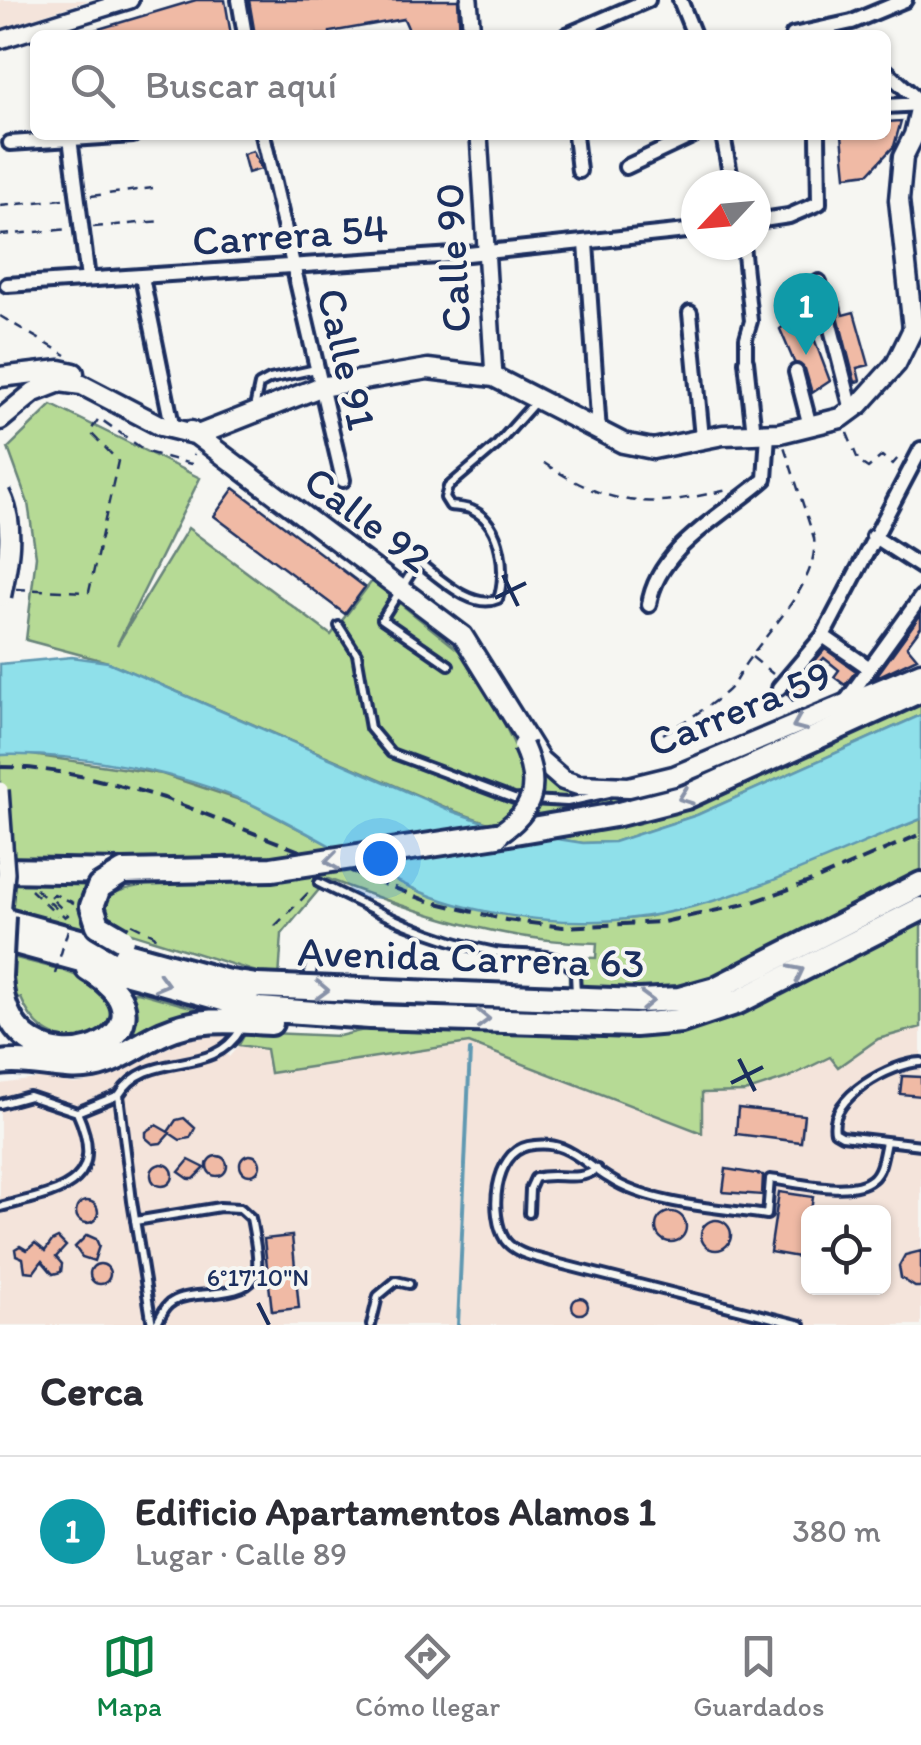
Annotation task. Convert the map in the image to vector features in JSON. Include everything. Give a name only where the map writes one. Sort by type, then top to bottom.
[{"type":"highway","name":"Avenida Carrera 63","points":[[0,870],[272,869],[497,836],[654,807],[686,798],[921,690]]},
{"type":"highway","points":[[122,872],[98,887],[92,906],[98,925],[122,939],[225,981]]},
{"type":"highway","name":"Avenida Carrera 63","points":[[1,925],[225,981],[301,989],[664,1000],[715,989],[921,884]]},
{"type":"highway","name":"Avenida Carrera 63","points":[[1,925],[62,965],[246,1006],[370,1017],[635,1025],[681,1020],[738,1002],[921,909]]},
{"type":"highway","points":[[1,925],[0,978],[5,1004],[24,1033],[44,1047],[73,1054],[98,1049],[121,1022],[122,1007],[115,990],[99,975],[62,965]]},
{"type":"highway","points":[[10,1061],[88,1067],[189,1024],[294,1024],[370,1017]]},
{"type":"main road","points":[[197,442],[318,378],[428,369],[494,378],[623,444],[653,449],[702,438],[767,434],[847,414],[896,364],[913,328],[899,200],[903,157],[914,135],[921,104]]},
{"type":"main road","name":"Calle 92","points":[[0,377],[60,370],[86,375],[172,420],[464,636],[486,668],[528,747],[533,776],[532,796],[516,822],[497,836]]},
{"type":"main road","name":"Calle 92","points":[[0,420],[34,392],[60,382],[82,385],[197,442]]},
{"type":"main road","points":[[0,494],[9,523],[0,600]]},
{"type":"main road","name":"Carrera 59","points":[[557,775],[593,787],[629,787],[697,768],[921,672]]},
{"type":"main road","points":[[528,747],[557,775]]},
{"type":"street","points":[[32,30],[130,0]]},
{"type":"street","points":[[239,0],[244,30]]},
{"type":"street","points":[[469,0],[472,30]]},
{"type":"street","points":[[579,30],[648,0]]},
{"type":"street","points":[[680,0],[692,30]]},
{"type":"street","points":[[856,29],[905,0]]},
{"type":"street","points":[[0,40],[30,31]]},
{"type":"street","points":[[891,76],[921,104]]},
{"type":"street","points":[[891,106],[921,104]]},
{"type":"street","points":[[10,143],[46,140]]},
{"type":"street","points":[[70,140],[88,279]]},
{"type":"street","name":"Calle 91","points":[[264,140],[343,480]]},
{"type":"street","name":"Calle 90","points":[[479,140],[494,378]]},
{"type":"street","points":[[576,140],[579,171]]},
{"type":"street","points":[[626,167],[683,140]]},
{"type":"street","points":[[724,140],[729,170]]},
{"type":"street","points":[[771,219],[789,216],[819,202],[818,140]]},
{"type":"street","name":"Carrera 54","points":[[7,286],[586,243],[681,232]]},
{"type":"street","points":[[586,243],[599,432]]},
{"type":"street","points":[[649,605],[664,568],[687,542],[765,479],[767,434],[746,361],[751,322],[744,260]]},
{"type":"street","points":[[142,277],[172,420]]},
{"type":"street","points":[[819,282],[847,414]]},
{"type":"street","points":[[690,313],[702,438]]},
{"type":"street","points":[[796,372],[810,426]]},
{"type":"street","points":[[782,686],[823,636],[918,456]]},
{"type":"street","points":[[873,536],[921,567]]},
{"type":"street","points":[[843,705],[921,598]]},
{"type":"street","points":[[823,636],[868,667]]},
{"type":"street","points":[[0,790],[5,846],[1,925]]},
{"type":"lane","points":[[449,665],[382,619],[418,562],[474,600],[489,603],[498,599],[503,584],[499,547],[490,525],[474,510],[450,506],[446,498],[448,486],[496,446],[538,399]]},
{"type":"lane","points":[[338,626],[358,654],[370,728],[391,753],[502,795],[546,801],[600,796],[629,787]]},
{"type":"lane","points":[[546,801],[556,790],[557,775]]},
{"type":"lane","points":[[319,883],[410,927],[446,939],[493,952],[562,959],[575,973],[576,1000]]},
{"type":"lane","points":[[0,1104],[30,1096],[77,1112],[119,1095],[138,1075],[215,1056],[230,1045],[246,1022]]},
{"type":"lane","points":[[921,1062],[880,1075],[852,1094],[838,1109],[833,1124],[835,1132],[842,1136],[921,1145]]},
{"type":"lane","points":[[119,1095],[135,1222],[154,1325]]},
{"type":"lane","points":[[0,1207],[62,1190],[78,1180],[86,1166],[88,1148],[77,1112]]},
{"type":"lane","points":[[801,1325],[514,1250],[505,1240],[497,1208],[502,1171],[510,1157],[523,1147],[564,1148],[578,1153],[609,1179],[642,1192],[767,1215],[770,1179],[850,1189],[860,1186],[873,1179],[880,1169],[886,1142]]},
{"type":"lane","points":[[529,1213],[530,1189],[535,1178],[548,1174],[569,1179],[585,1177],[597,1169]]},
{"type":"lane","points":[[135,1222],[220,1207],[240,1208],[252,1218],[258,1257],[256,1277],[249,1286],[170,1302],[154,1325]]},
{"type":"lane","points":[[371,1325],[378,1296],[396,1280],[409,1284]]},
{"type":"path","points":[[0,316],[67,356]]},
{"type":"path","points":[[847,414],[859,462],[868,468],[882,456],[892,464],[898,458],[918,456]]},
{"type":"path","points":[[18,589],[89,592],[118,460],[90,432],[99,418],[148,452],[191,464],[197,442]]},
{"type":"path","points":[[663,734],[708,707],[732,687],[750,656],[784,614],[808,571],[815,550],[767,434]]},
{"type":"path","points":[[544,463],[573,482],[620,500],[670,503],[735,488]]},
{"type":"path","points":[[750,656],[782,686]]},
{"type":"path","points":[[276,926],[319,883]]},
{"type":"path","points":[[51,898],[67,916],[31,888],[69,926]]},
{"type":"path","points":[[62,965],[75,904]]},
{"type":"path","points":[[301,989],[310,939]]},
{"type":"shaded area","points":[[0,0],[89,0],[0,29]]},
{"type":"shaded area","points":[[921,1027],[921,1325],[0,1325],[0,1084],[43,1078],[74,1084],[96,1081],[184,1040],[206,1036],[229,1034],[220,1044],[229,1057],[239,1045],[266,1048],[270,1073],[468,1043],[701,1133],[701,1093],[745,1092],[787,1078],[830,1057],[838,1066],[878,1039]]},
{"type":"green space","points":[[52,405],[200,478],[117,645],[188,528],[331,635],[372,581],[467,657],[485,684],[527,771],[526,796],[503,824],[494,825],[454,811],[108,662],[26,640],[36,556],[28,503],[8,448]]},
{"type":"green space","points":[[921,700],[921,715],[697,815],[614,842],[550,838],[641,821],[713,799]]},
{"type":"green space","points":[[25,754],[162,774],[249,803],[416,890],[600,921],[647,917],[737,893],[921,819],[921,878],[738,973],[661,994],[569,987],[569,957],[596,958],[597,943],[528,937],[460,923],[328,879],[282,934],[279,979],[125,931],[108,920],[104,906],[104,900],[117,892],[159,883],[276,878],[200,864],[0,859],[0,755]]},
{"type":"green space","points":[[537,769],[602,795],[646,791],[702,771],[707,781],[661,796],[530,821],[538,804]]},
{"type":"green space","points":[[0,877],[91,882],[102,939],[0,911]]},
{"type":"green space","points":[[921,920],[921,1027],[878,1039],[838,1067],[830,1057],[787,1078],[745,1092],[702,1093],[702,1133],[469,1043],[270,1073],[266,1049],[239,1045],[246,1032],[339,1036],[368,1029],[655,1035],[697,1029],[737,1015]]},
{"type":"green space","points":[[13,957],[64,971],[93,985],[108,1000],[110,1014],[104,1027],[90,1036],[73,1039],[54,1035],[36,1022],[21,998],[15,997]]},
{"type":"green space","points":[[138,992],[219,1015],[114,1047],[126,993]]},
{"type":"water","points":[[72,657],[108,662],[454,812],[504,829],[583,843],[614,842],[697,815],[921,715],[921,819],[763,884],[681,910],[598,921],[503,915],[455,904],[412,888],[251,804],[193,782],[95,761],[0,755],[0,664]]},
{"type":"building","points":[[196,0],[225,0],[230,30],[95,30]]},
{"type":"building","points":[[249,0],[458,0],[460,30],[409,30],[404,19],[341,30],[254,30]]},
{"type":"building","points":[[901,121],[894,146],[869,173],[846,176],[842,140],[891,140],[891,122]]},
{"type":"building","points":[[253,151],[261,169],[248,173],[243,154]]},
{"type":"building","points":[[840,302],[843,315],[854,312],[869,365],[857,368],[860,381],[855,382],[835,304]]},
{"type":"building","points":[[803,309],[830,381],[812,393],[805,369],[794,362],[780,329]]},
{"type":"building","points":[[234,488],[365,587],[345,614],[214,516]]},
{"type":"building","points":[[921,614],[921,627],[907,646],[917,658],[875,678]]},
{"type":"building","points":[[825,649],[856,671],[845,685],[834,677],[839,670],[824,658],[810,673],[816,677],[793,701],[787,694]]},
{"type":"building","points":[[902,1076],[921,1077],[921,1096],[900,1094]]},
{"type":"building","points":[[738,1108],[804,1115],[801,1142],[736,1134]]},
{"type":"building","points":[[184,1118],[195,1128],[190,1138],[180,1140],[168,1132],[176,1120]]},
{"type":"building","points":[[156,1125],[170,1133],[161,1143],[153,1144],[146,1138],[146,1132]]},
{"type":"building","points":[[250,1155],[260,1165],[250,1175],[240,1165]]},
{"type":"building","points":[[217,1156],[227,1166],[217,1176],[207,1166]]},
{"type":"building","points":[[189,1160],[205,1168],[194,1179],[179,1172]]},
{"type":"building","points":[[162,1164],[170,1167],[170,1183],[162,1186],[154,1183],[151,1175],[154,1167]]},
{"type":"building","points":[[726,1169],[763,1175],[762,1195],[723,1192]]},
{"type":"building","points":[[779,1192],[813,1197],[812,1205],[801,1205],[801,1257],[770,1252]]},
{"type":"building","points":[[87,1201],[95,1204],[95,1220],[87,1223],[79,1220],[76,1212],[79,1204]]},
{"type":"building","points":[[671,1212],[685,1221],[686,1227],[677,1241],[671,1242],[657,1233],[656,1227],[665,1213]]},
{"type":"building","points":[[716,1220],[730,1229],[731,1235],[722,1249],[716,1250],[702,1241],[701,1235],[710,1221]]},
{"type":"building","points":[[87,1235],[96,1239],[99,1246],[94,1261],[82,1257],[75,1247]]},
{"type":"building","points":[[292,1236],[299,1308],[272,1311],[264,1239]]},
{"type":"building","points":[[58,1238],[66,1246],[56,1257],[62,1264],[61,1272],[53,1274],[42,1261],[34,1272],[25,1271],[23,1258],[16,1255],[15,1249],[20,1246],[27,1250],[35,1243],[45,1251]]},
{"type":"building","points":[[921,1251],[921,1287],[915,1287],[901,1278],[899,1266],[905,1255]]},
{"type":"building","points":[[100,1264],[110,1274],[100,1284],[90,1274]]},
{"type":"building","points":[[580,1298],[588,1306],[580,1314],[572,1306]]},
{"type":"waterway","points":[[458,1325],[470,1050]]},
{"type":"railway","points":[[0,767],[62,773],[144,792],[425,900],[506,920],[563,927],[663,922],[750,903],[921,834]]},
{"type":"place","name":"Edificio Apartamentos Alamos 1","points":[[806,355]]}]
